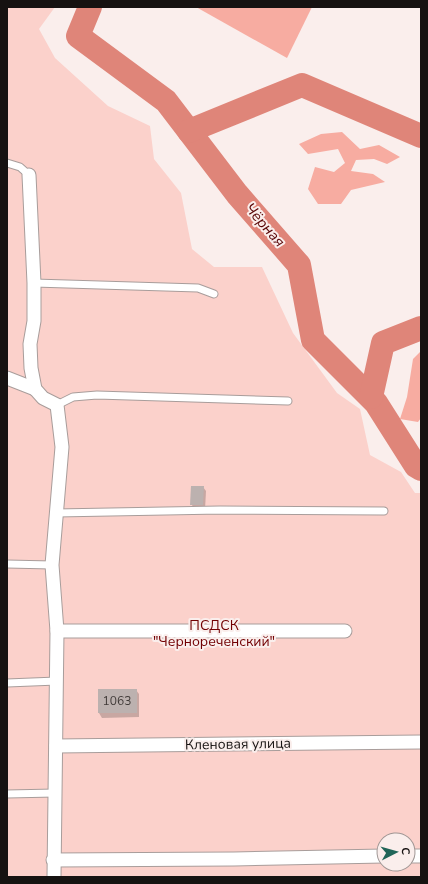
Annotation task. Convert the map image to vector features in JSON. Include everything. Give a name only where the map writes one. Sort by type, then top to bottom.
[{"type":"street","points":[[29,174],[34,283],[34,321],[30,344],[31,368],[35,389],[42,398],[57,405],[62,447],[52,565],[57,631],[54,877]]},
{"type":"street","points":[[7,378],[35,389]]},
{"type":"street","points":[[57,631],[345,631]]},
{"type":"street","name":"Кленовая улица","points":[[56,746],[421,742]]},
{"type":"street","points":[[54,860],[376,856]]},
{"type":"lane","points":[[7,164],[20,167],[29,174]]},
{"type":"lane","points":[[34,283],[198,288],[214,294]]},
{"type":"lane","points":[[57,405],[73,398],[97,395],[288,401]]},
{"type":"lane","points":[[56,513],[220,510],[384,511]]},
{"type":"lane","points":[[7,564],[52,565]]},
{"type":"lane","points":[[7,683],[57,681]]},
{"type":"lane","points":[[7,794],[55,792]]},
{"type":"green space","name":"ПСДСК \"Чернореченский\"","points":[[7,7],[55,7],[39,29],[55,58],[108,106],[150,126],[154,159],[181,193],[192,249],[214,267],[262,267],[293,333],[337,393],[360,409],[370,455],[401,472],[415,493],[421,493],[421,877],[7,877]]},
{"type":"shaded area","points":[[196,7],[312,7],[287,58]]},
{"type":"shaded area","points":[[342,132],[360,149],[379,145],[400,157],[387,164],[374,159],[356,160],[351,171],[373,174],[385,182],[351,190],[341,204],[318,204],[308,189],[315,167],[334,172],[345,163],[338,149],[308,154],[299,144],[321,134]]},
{"type":"shaded area","points":[[421,351],[421,418],[418,422],[400,419],[407,397],[413,359]]},
{"type":"building","points":[[191,486],[204,486],[203,505],[190,505]]},
{"type":"building","points":[[98,689],[137,689],[137,713],[98,713]]},
{"type":"waterway","name":"Чёрная","points":[[90,7],[78,36],[166,101],[237,194],[299,265],[313,340],[376,403],[416,466],[421,469]]},
{"type":"waterway","points":[[189,131],[302,85],[421,136]]},
{"type":"waterway","points":[[371,397],[383,343],[421,328]]}]
